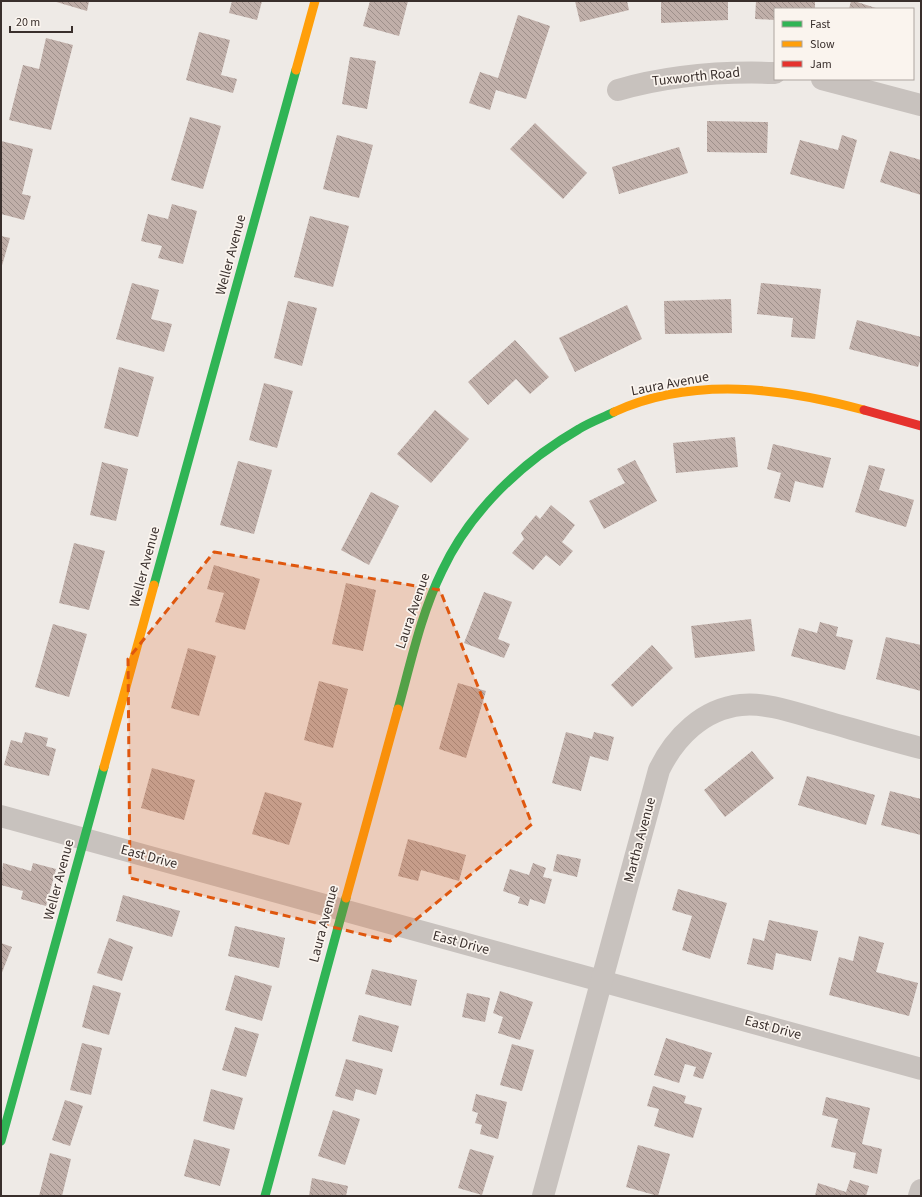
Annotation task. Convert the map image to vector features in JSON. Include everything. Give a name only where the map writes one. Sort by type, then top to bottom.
[{"type":"street","name":"Weller Avenue","points":[[1,1141],[315,1]]},
{"type":"street","name":"Tuxworth Road","points":[[618,90],[646,82],[682,76],[746,72],[774,73]]},
{"type":"street","points":[[826,80],[921,105]]},
{"type":"street","name":"Laura Avenue","points":[[265,1196],[420,628],[446,562],[465,532],[493,496],[520,469],[546,448],[577,429],[616,410],[642,401],[696,391],[730,388],[807,395],[921,426]]},
{"type":"street","name":"Martha Avenue","points":[[543,1196],[659,770],[667,754],[681,736],[698,720],[720,709],[742,704],[769,706],[921,748]]},
{"type":"street","name":"East Drive","points":[[1,816],[921,1068]]},
{"type":"street","points":[[920,1196],[921,1190]]},
{"type":"highlighted area","points":[[214,552],[440,590],[532,824],[390,941],[130,878],[128,659]]},
{"type":"building","points":[[53,1],[89,1],[87,11]]},
{"type":"building","points":[[232,1],[262,1],[257,20],[229,13]]},
{"type":"building","points":[[370,1],[408,1],[399,36],[363,26]]},
{"type":"building","points":[[575,1],[627,1],[629,10],[580,22]]},
{"type":"building","points":[[661,1],[728,1],[728,20],[661,23]]},
{"type":"building","points":[[756,1],[815,1],[815,8],[774,8],[774,20],[755,19]]},
{"type":"building","points":[[851,1],[854,1],[876,8],[849,8]]},
{"type":"building","points":[[518,15],[550,26],[526,99],[496,90],[490,110],[469,103],[480,72],[498,78]]},
{"type":"building","points":[[199,32],[230,40],[221,75],[237,79],[233,93],[186,80]]},
{"type":"building","points":[[46,38],[73,45],[51,130],[9,120],[23,65],[39,69]]},
{"type":"building","points":[[350,57],[376,61],[367,109],[342,104]]},
{"type":"building","points":[[190,117],[221,126],[203,189],[171,180]]},
{"type":"building","points":[[707,121],[768,122],[767,153],[707,152]]},
{"type":"building","points":[[535,123],[587,173],[563,199],[510,149]]},
{"type":"building","points":[[337,135],[373,145],[359,198],[323,189]]},
{"type":"building","points":[[842,135],[857,140],[844,189],[790,174],[800,140],[838,150]]},
{"type":"building","points":[[1,141],[33,149],[22,194],[31,196],[24,220],[1,214]]},
{"type":"building","points":[[679,147],[688,173],[619,194],[612,167]]},
{"type":"building","points":[[890,151],[921,160],[921,195],[880,182]]},
{"type":"building","points":[[172,204],[197,211],[183,264],[158,258],[162,246],[141,241],[148,214],[168,219]]},
{"type":"building","points":[[310,216],[349,226],[333,287],[294,277]]},
{"type":"building","points":[[1,236],[10,238],[1,269]]},
{"type":"building","points":[[132,283],[159,290],[151,319],[172,324],[164,352],[116,339]]},
{"type":"building","points":[[761,283],[821,289],[815,339],[791,337],[793,318],[757,314]]},
{"type":"building","points":[[731,299],[732,333],[665,334],[664,301]]},
{"type":"building","points":[[288,301],[317,308],[302,366],[274,358]]},
{"type":"building","points":[[627,305],[642,339],[575,372],[559,338]]},
{"type":"building","points":[[857,320],[921,337],[921,358],[918,367],[849,349]]},
{"type":"building","points":[[515,340],[549,377],[530,394],[516,379],[488,405],[468,382]]},
{"type":"building","points":[[119,367],[154,377],[138,437],[104,428]]},
{"type":"building","points":[[264,383],[293,391],[277,448],[249,440]]},
{"type":"building","points":[[435,410],[469,439],[431,483],[397,454]]},
{"type":"building","points":[[735,437],[738,467],[676,473],[673,443]]},
{"type":"building","points":[[773,444],[831,458],[823,488],[795,481],[790,502],[774,498],[781,473],[767,469]]},
{"type":"building","points":[[635,460],[657,501],[604,529],[589,501],[625,483],[617,469]]},
{"type":"building","points":[[238,461],[272,470],[254,534],[220,525]]},
{"type":"building","points":[[102,462],[128,469],[116,521],[90,515]]},
{"type":"building","points":[[869,465],[885,469],[879,490],[914,500],[906,527],[855,512]]},
{"type":"building","points":[[371,492],[399,506],[369,565],[341,550]]},
{"type":"building","points":[[551,505],[575,525],[562,542],[573,551],[560,566],[546,555],[533,570],[512,553],[524,539],[521,533],[536,515],[540,519]]},
{"type":"building","points":[[74,543],[105,551],[89,610],[59,603]]},
{"type":"building","points":[[214,565],[260,579],[245,630],[215,622],[224,593],[207,589]]},
{"type":"building","points":[[346,583],[376,590],[363,651],[332,644]]},
{"type":"building","points":[[484,592],[512,602],[498,639],[510,644],[504,658],[464,643]]},
{"type":"building","points":[[751,619],[755,651],[695,658],[691,626]]},
{"type":"building","points":[[820,622],[838,627],[836,636],[853,640],[845,670],[791,656],[799,628],[817,633]]},
{"type":"building","points":[[53,624],[87,634],[69,697],[35,687]]},
{"type":"building","points":[[886,637],[921,645],[921,691],[876,679]]},
{"type":"building","points":[[652,645],[673,668],[632,707],[611,685]]},
{"type":"building","points":[[188,648],[216,656],[199,716],[171,708]]},
{"type":"building","points":[[319,681],[348,689],[333,748],[304,740]]},
{"type":"building","points":[[458,683],[486,691],[466,758],[439,749]]},
{"type":"building","points":[[25,732],[48,738],[46,746],[56,749],[49,776],[4,765],[11,740],[22,743]]},
{"type":"building","points":[[566,732],[592,739],[594,732],[614,737],[608,761],[590,756],[581,791],[552,783]]},
{"type":"building","points":[[752,751],[774,778],[725,817],[704,790]]},
{"type":"building","points":[[152,768],[195,780],[184,820],[141,808]]},
{"type":"building","points":[[807,776],[875,795],[866,825],[798,805]]},
{"type":"building","points":[[890,791],[921,799],[921,835],[881,825]]},
{"type":"building","points":[[265,792],[302,803],[289,845],[252,834]]},
{"type":"building","points":[[408,839],[466,855],[459,881],[421,870],[418,881],[398,876]]},
{"type":"building","points":[[557,854],[581,859],[577,877],[553,871]]},
{"type":"building","points":[[3,863],[31,871],[33,863],[56,869],[46,906],[21,899],[23,891],[1,885]]},
{"type":"building","points":[[533,863],[546,868],[543,877],[552,879],[545,904],[530,899],[528,906],[518,903],[520,897],[503,891],[510,869],[529,875]]},
{"type":"building","points":[[678,889],[727,903],[710,959],[682,950],[692,916],[672,910]]},
{"type":"building","points":[[123,895],[180,911],[172,937],[116,921]]},
{"type":"building","points":[[769,920],[818,931],[811,961],[776,953],[773,970],[747,964],[753,938],[764,941]]},
{"type":"building","points":[[235,926],[285,938],[279,968],[228,956]]},
{"type":"building","points":[[859,936],[884,943],[876,972],[918,983],[909,1016],[829,995],[839,957],[853,961]]},
{"type":"building","points":[[109,938],[133,947],[122,981],[97,973]]},
{"type":"building","points":[[1,943],[12,947],[1,975]]},
{"type":"building","points":[[372,969],[417,980],[411,1006],[365,994]]},
{"type":"building","points":[[235,975],[272,986],[262,1021],[225,1010]]},
{"type":"building","points":[[93,985],[121,993],[109,1035],[82,1027]]},
{"type":"building","points":[[500,991],[533,1002],[520,1040],[498,1033],[503,1017],[493,1013]]},
{"type":"building","points":[[467,993],[490,998],[485,1022],[462,1017]]},
{"type":"building","points":[[359,1015],[399,1026],[392,1052],[352,1041]]},
{"type":"building","points":[[235,1027],[259,1034],[246,1077],[222,1070]]},
{"type":"building","points":[[666,1038],[712,1053],[703,1079],[693,1076],[696,1067],[685,1064],[679,1083],[654,1075]]},
{"type":"building","points":[[82,1043],[102,1048],[91,1095],[70,1090]]},
{"type":"building","points":[[512,1044],[534,1050],[522,1091],[500,1085]]},
{"type":"building","points":[[346,1059],[383,1069],[376,1095],[356,1089],[353,1101],[335,1096]]},
{"type":"building","points":[[653,1086],[686,1096],[684,1103],[702,1108],[693,1138],[654,1126],[659,1109],[647,1106]]},
{"type":"building","points":[[211,1089],[243,1098],[234,1130],[203,1121]]},
{"type":"building","points":[[476,1094],[507,1102],[498,1139],[480,1134],[482,1125],[475,1123],[478,1113],[472,1111]]},
{"type":"building","points":[[826,1097],[870,1108],[862,1144],[882,1149],[877,1174],[853,1168],[856,1153],[831,1147],[838,1119],[822,1115]]},
{"type":"building","points":[[65,1100],[83,1106],[70,1146],[52,1140]]},
{"type":"building","points":[[333,1110],[360,1119],[345,1165],[318,1156]]},
{"type":"building","points":[[194,1139],[230,1149],[220,1186],[184,1176]]},
{"type":"building","points":[[638,1145],[670,1154],[658,1196],[626,1187]]},
{"type":"building","points":[[470,1149],[494,1156],[482,1195],[458,1188]]},
{"type":"building","points":[[50,1153],[71,1159],[62,1196],[39,1196]]},
{"type":"building","points":[[312,1178],[348,1186],[346,1196],[309,1196]]},
{"type":"building","points":[[850,1180],[869,1186],[866,1196],[815,1196],[818,1183],[846,1192]]},
{"type":"traffic: fast","points":[[154,585],[296,70]]},
{"type":"traffic: fast","points":[[398,709],[417,638],[428,604],[442,571],[467,528],[500,490],[537,457],[583,427],[614,412]]},
{"type":"traffic: fast","points":[[1,1141],[104,767]]},
{"type":"traffic: fast","points":[[265,1196],[346,898]]},
{"type":"traffic: slow","points":[[296,70],[315,1]]},
{"type":"traffic: slow","points":[[614,412],[644,401],[675,393],[738,389],[770,391],[802,396],[864,410]]},
{"type":"traffic: slow","points":[[104,767],[154,585]]},
{"type":"traffic: slow","points":[[346,898],[398,709]]},
{"type":"traffic: jam","points":[[864,410],[921,426]]}]
